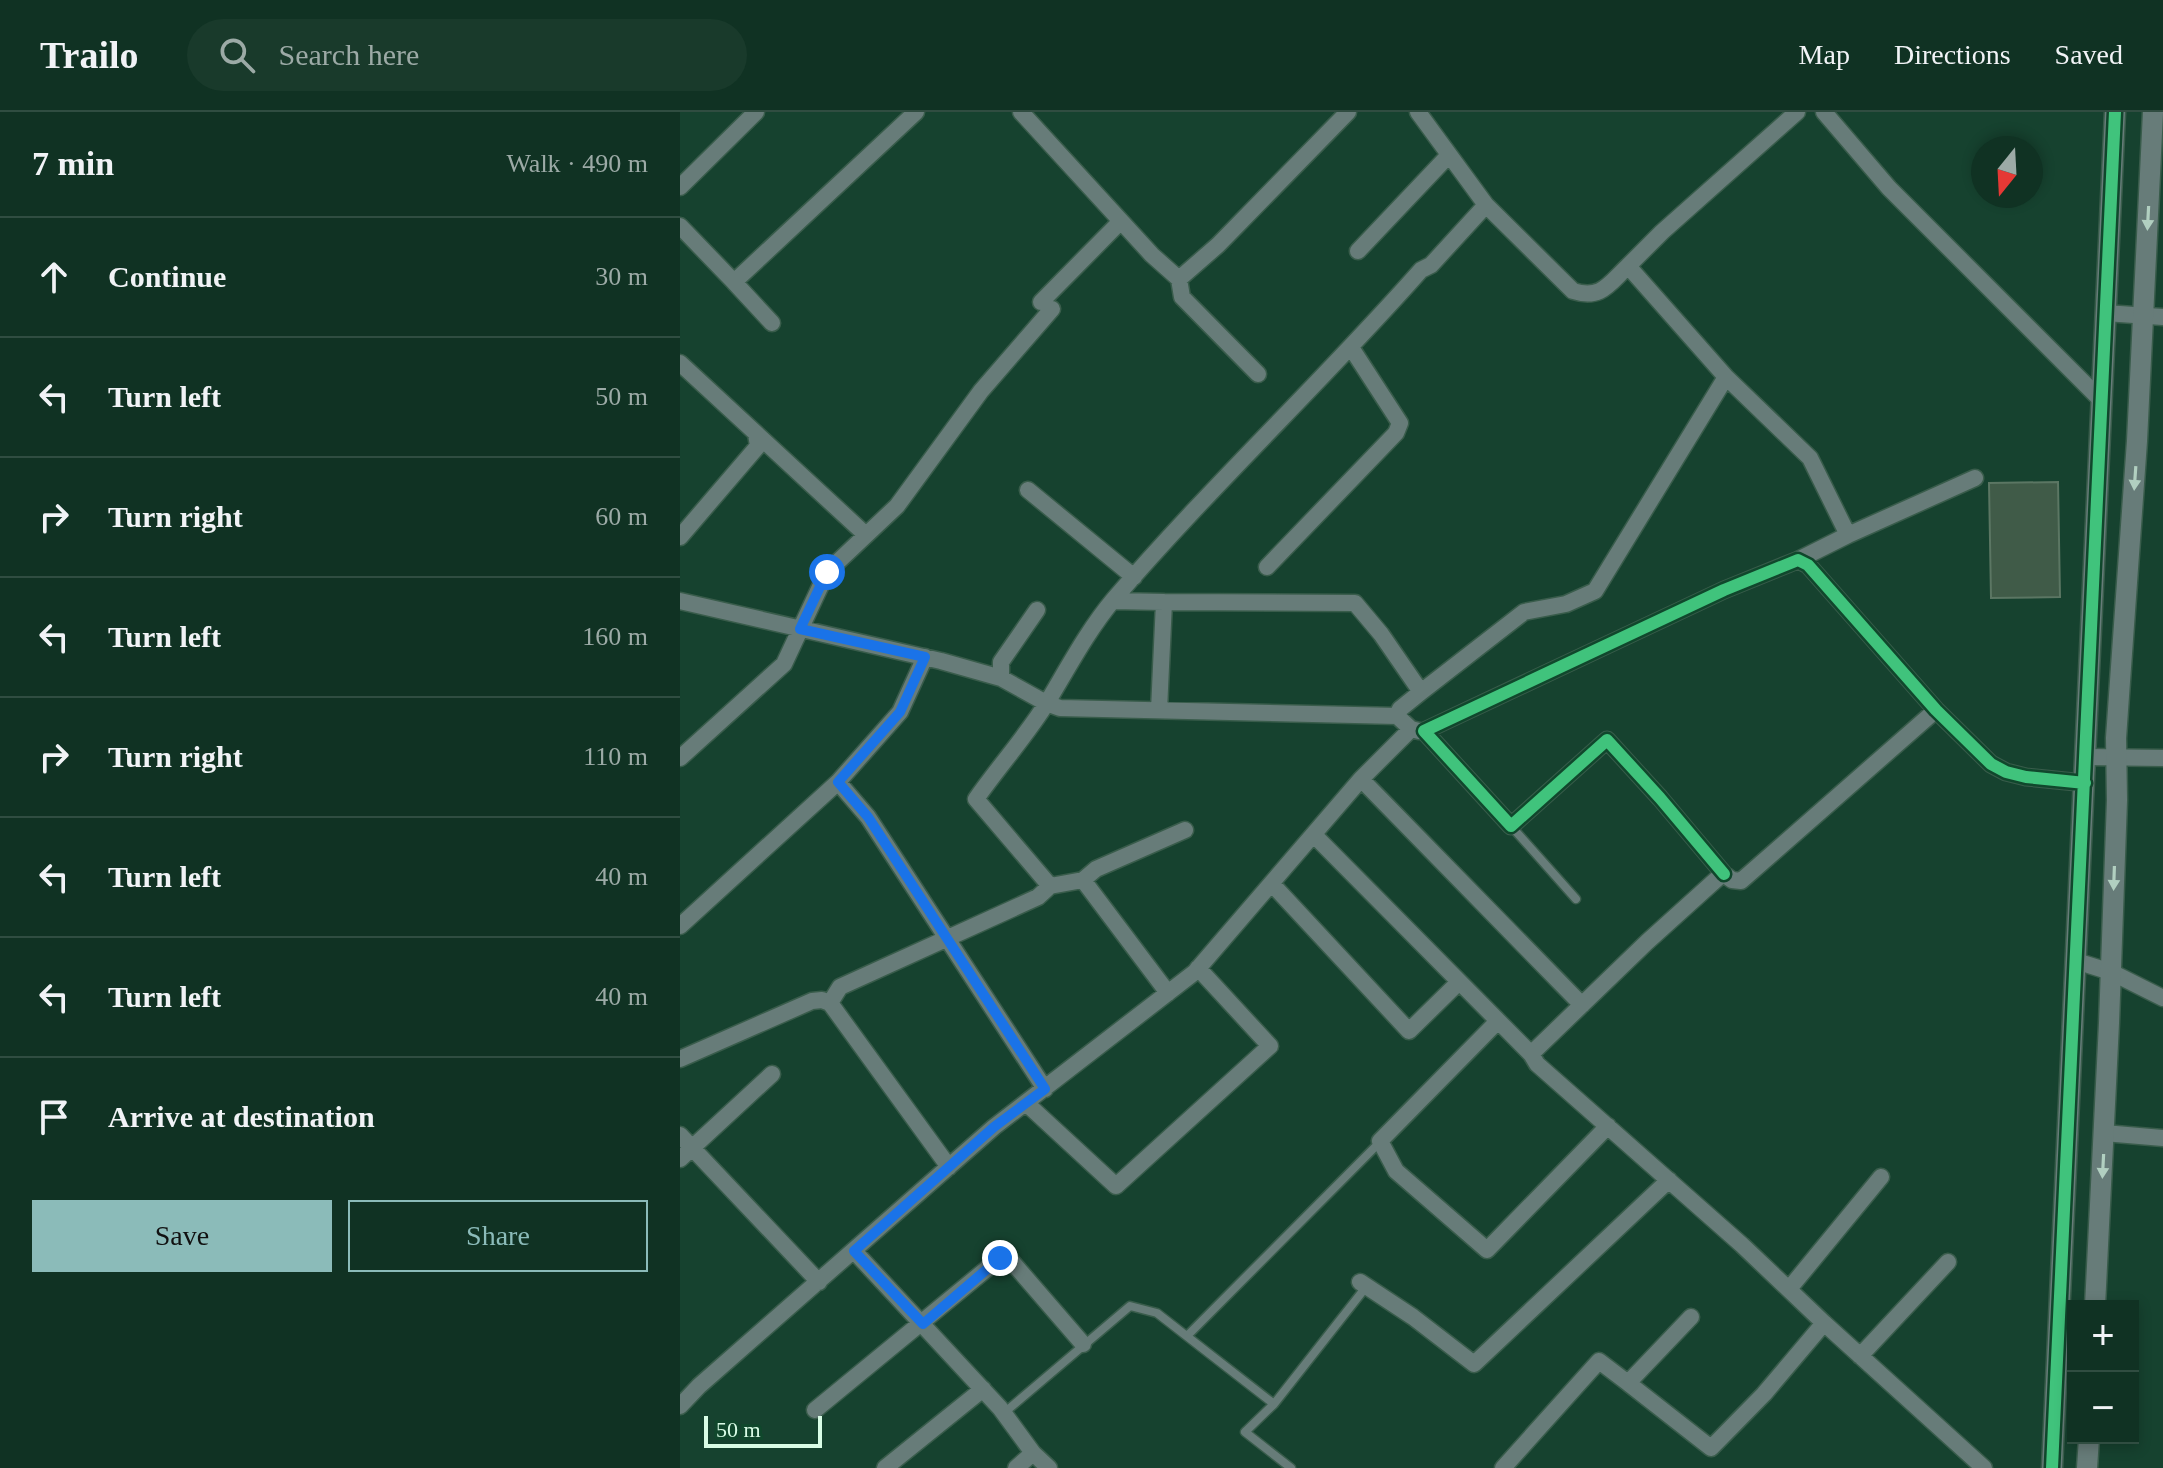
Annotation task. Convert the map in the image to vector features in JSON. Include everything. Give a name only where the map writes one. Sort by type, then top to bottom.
[{"type":"street","points":[[680,187],[756,112]]},
{"type":"street","points":[[734,282],[916,112]]},
{"type":"street","points":[[1021,112],[1179,279],[1182,297],[1258,374]]},
{"type":"street","points":[[1179,279],[1218,245],[1348,112]]},
{"type":"street","points":[[1418,112],[1486,205],[1573,291],[1586,296],[1599,293],[1662,232],[1797,112]]},
{"type":"street","points":[[1824,112],[1889,188],[2101,400]]},
{"type":"street","points":[[2052,1468],[2115,112]]},
{"type":"street","points":[[2095,1300],[2111,972],[2116,757],[2153,317],[2153,112]]},
{"type":"street","points":[[1358,251],[1449,155]]},
{"type":"street","points":[[1050,886],[976,799],[1046,703],[1078,648],[1113,601],[1352,349],[1421,270],[1431,265],[1486,205]]},
{"type":"street","points":[[680,758],[784,664],[827,572],[897,506],[1046,305],[1121,221]]},
{"type":"street","points":[[680,226],[772,323]]},
{"type":"street","points":[[1628,266],[1726,377],[1810,458],[1848,535]]},
{"type":"street","points":[[2105,313],[2153,317]]},
{"type":"street","points":[[1267,567],[1396,433],[1400,423],[1352,349]]},
{"type":"street","points":[[680,363],[866,535]]},
{"type":"street","points":[[1397,716],[1400,709],[1524,612],[1566,604],[1595,591],[1726,377]]},
{"type":"street","points":[[680,537],[758,446],[756,434]]},
{"type":"street","points":[[680,1406],[994,1127],[1198,968],[1361,779],[1417,730],[1975,478]]},
{"type":"street","points":[[1028,490],[1134,577]]},
{"type":"street","points":[[1798,560],[1808,565],[1825,582],[1974,750],[2006,772],[2034,779],[2085,783]]},
{"type":"street","points":[[680,601],[925,657],[1001,678],[1060,708],[1397,716],[1417,730],[1511,826],[1607,740],[1724,874],[1732,880],[1741,881],[1936,710]]},
{"type":"street","points":[[1113,601],[1355,603],[1381,634],[1421,692]]},
{"type":"street","points":[[1159,710],[1164,602]]},
{"type":"street","points":[[1001,678],[1001,662],[1037,610]]},
{"type":"street","points":[[680,926],[838,782],[900,712],[925,657]]},
{"type":"street","points":[[2087,757],[2163,758]]},
{"type":"street","points":[[1361,779],[1582,1005]]},
{"type":"street","points":[[838,782],[868,817],[1045,1089]]},
{"type":"street","points":[[830,1003],[840,987],[1038,897],[1050,886],[1083,880],[1096,869],[1185,830]]},
{"type":"street","points":[[1314,835],[1531,1054],[1537,1064],[1669,1180],[1984,1468]]},
{"type":"street","points":[[1531,1054],[1647,942],[1724,874]]},
{"type":"street","points":[[1083,880],[1168,993]]},
{"type":"street","points":[[1272,884],[1409,1031],[1459,982]]},
{"type":"street","points":[[2076,961],[2111,972],[2163,998]]},
{"type":"street","points":[[1026,1103],[1116,1186],[1270,1046],[1198,968]]},
{"type":"street","points":[[680,1059],[812,1001],[830,1003],[949,1167]]},
{"type":"street","points":[[1498,1021],[1380,1141],[1396,1171],[1487,1250],[1608,1126]]},
{"type":"street","points":[[772,1074],[684,1147],[819,1282]]},
{"type":"street","points":[[2104,1133],[2163,1138]]},
{"type":"street","points":[[1789,1289],[1881,1177]]},
{"type":"street","points":[[1363,1284],[1413,1317],[1474,1364],[1669,1180]]},
{"type":"street","points":[[854,1251],[983,1389],[1033,1453],[1049,1468]]},
{"type":"street","points":[[815,1410],[1000,1258],[1013,1263],[1083,1344]]},
{"type":"street","points":[[1860,1356],[1948,1262]]},
{"type":"street","points":[[1628,1383],[1691,1317]]},
{"type":"street","points":[[1503,1468],[1599,1361],[1711,1448],[1764,1394],[1824,1323]]},
{"type":"street","points":[[885,1468],[983,1389]]},
{"type":"street","points":[[2087,1468],[2089,1444]]},
{"type":"street","points":[[1016,1468],[1033,1453]]},
{"type":"lane","points":[[1511,826],[1576,899]]},
{"type":"lane","points":[[1187,1336],[1380,1141]]},
{"type":"lane","points":[[1291,1468],[1245,1432],[1274,1404],[1363,1284]]},
{"type":"lane","points":[[1004,1413],[1130,1306],[1157,1313],[1274,1404]]},
{"type":"building","points":[[2058,482],[2060,597],[1991,598],[1989,483]]},
{"type":"cycle path","points":[[2052,1468],[2115,112]]},
{"type":"cycle path","points":[[1724,874],[1607,740],[1511,826],[1424,731],[1724,590],[1798,560],[1808,565],[1936,710],[1991,764],[2026,777],[2085,783]]},
{"type":"route","points":[[827,572],[800,629],[925,657],[900,712],[838,782],[868,817],[1045,1089],[994,1127],[854,1251],[923,1324],[1000,1258]]}]
